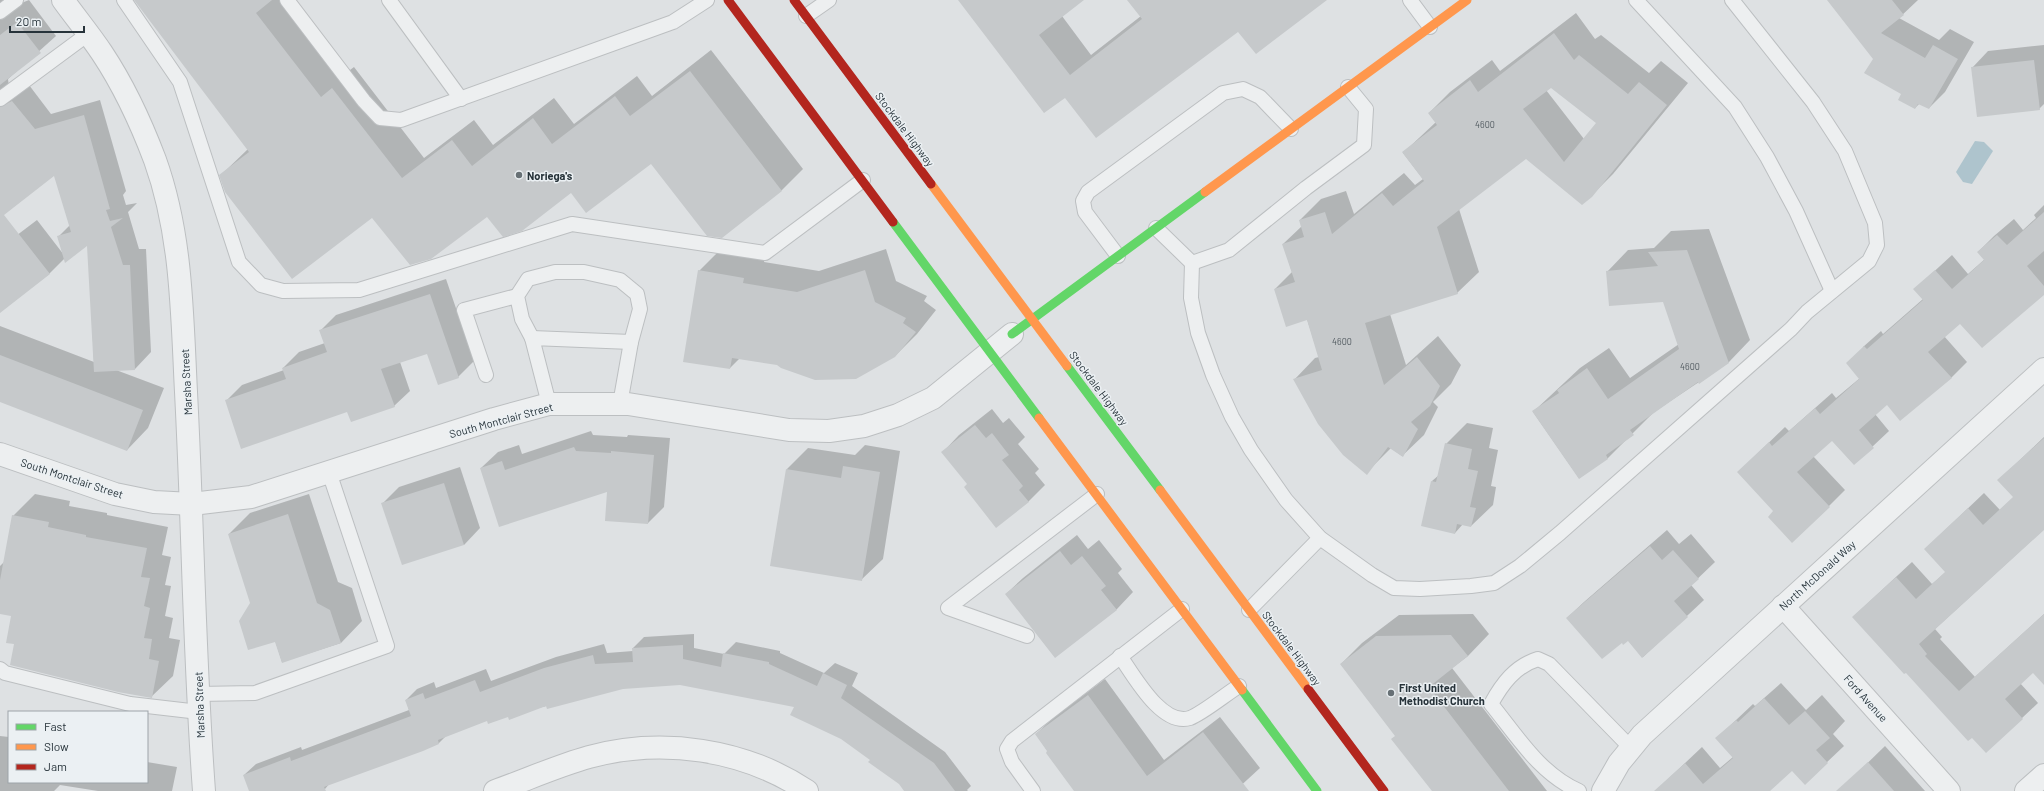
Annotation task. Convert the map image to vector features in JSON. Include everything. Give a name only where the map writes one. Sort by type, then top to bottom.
[{"type":"main road","points":[[728,0],[1239,686],[1311,789]]},
{"type":"main road","name":"Stockdale Highway","points":[[794,0],[1384,791]]},
{"type":"main road","points":[[1012,334],[1467,0]]},
{"type":"street","name":"Marsha Street","points":[[63,0],[102,54],[134,111],[155,160],[170,212],[180,273],[192,504],[198,703],[204,791]]},
{"type":"street","name":"South Montclair Street","points":[[1,458],[115,494],[154,502],[192,504],[251,497],[494,419],[549,404],[620,404],[789,430],[829,431],[864,426],[898,415],[933,398],[1012,334]]},
{"type":"street","name":"North McDonald Way","points":[[1603,791],[1619,763],[1642,735],[2044,369]]},
{"type":"street","name":"Ford Avenue","points":[[1783,606],[1949,791]]},
{"type":"street","points":[[495,791],[589,757],[631,749],[673,747],[716,752],[756,764],[791,780],[807,791]]},
{"type":"street","points":[[2026,791],[2044,775]]},
{"type":"lane","points":[[0,12],[16,0]]},
{"type":"lane","points":[[124,0],[180,82],[239,262],[261,285],[283,291],[359,290],[572,224],[765,253],[863,180]]},
{"type":"lane","points":[[286,0],[364,101],[380,118],[401,120],[673,22],[707,0]]},
{"type":"lane","points":[[389,0],[461,99]]},
{"type":"lane","points":[[806,16],[829,0]]},
{"type":"lane","points":[[1410,0],[1430,27]]},
{"type":"lane","points":[[1636,0],[1735,107],[1767,157],[1796,211],[1832,291]]},
{"type":"lane","points":[[1156,228],[1192,263],[1191,298],[1198,333],[1213,375],[1232,417],[1251,450],[1286,500],[1320,538],[1372,575],[1394,588],[1471,586],[1494,583],[1520,566],[1560,533],[1832,291],[1869,261],[1877,245],[1875,223],[1845,151],[1813,102],[1732,0]]},
{"type":"lane","points":[[0,99],[88,34]]},
{"type":"lane","points":[[1192,263],[1229,250],[1306,188],[1364,146],[1366,108],[1348,87]]},
{"type":"lane","points":[[1118,256],[1085,212],[1083,201],[1088,192],[1223,93],[1243,89],[1260,97],[1291,129]]},
{"type":"lane","points":[[486,375],[464,310],[517,296],[528,279],[555,272],[584,272],[620,280],[637,294],[640,309],[631,342],[620,404]]},
{"type":"lane","points":[[517,296],[522,319],[532,338],[549,404]]},
{"type":"lane","points":[[532,338],[631,342]]},
{"type":"lane","points":[[0,668],[5,673],[130,704],[198,703],[255,693],[387,646],[329,472]]},
{"type":"lane","points":[[1027,636],[948,608],[1097,494]]},
{"type":"lane","points":[[1249,610],[1320,538]]},
{"type":"lane","points":[[1033,791],[1012,762],[1007,749],[1012,741],[1182,609]]},
{"type":"lane","points":[[1120,656],[1151,700],[1167,715],[1179,719],[1190,718],[1239,686]]},
{"type":"lane","points":[[1579,791],[1564,784],[1544,769],[1491,704],[1506,679],[1529,662],[1538,659],[1549,664],[1631,748]]},
{"type":"water","points":[[1975,141],[1984,142],[1993,151],[1972,184],[1963,182],[1956,172]]},
{"type":"building","points":[[134,0],[272,0],[256,13],[321,97],[332,88],[402,178],[452,140],[472,166],[533,118],[552,144],[615,96],[630,116],[690,71],[782,191],[722,238],[707,236],[651,164],[586,213],[571,193],[522,231],[503,237],[487,217],[431,259],[410,265],[372,218],[292,279],[225,192],[219,175],[249,152]]},
{"type":"building","points":[[958,0],[1084,0],[1039,35],[1070,75],[1142,19],[1127,0],[1327,0],[1256,54],[1238,32],[1096,138],[1065,98],[1044,113]]},
{"type":"building","points":[[1827,0],[1892,0],[1904,15],[1881,33],[1925,58],[1933,45],[1958,59],[1929,109],[1918,104],[1915,109],[1898,100],[1901,94],[1864,73],[1873,59]]},
{"type":"building","points":[[17,22],[41,53],[0,85],[0,35]]},
{"type":"building","points":[[1554,33],[1574,60],[1579,55],[1628,94],[1639,82],[1667,105],[1592,197],[1582,205],[1526,159],[1437,227],[1458,294],[1365,323],[1384,385],[1417,357],[1440,386],[1430,406],[1411,422],[1418,429],[1403,457],[1388,447],[1367,475],[1343,455],[1318,424],[1293,379],[1322,370],[1307,320],[1286,327],[1274,289],[1295,282],[1282,244],[1304,237],[1299,220],[1325,212],[1332,234],[1382,193],[1393,206],[1424,181],[1402,152],[1437,125],[1428,113],[1470,80],[1478,92]],"holes":[[[1551,88],[1596,123],[1564,162],[1523,109]]]},
{"type":"building","points":[[2034,60],[2040,110],[1977,117],[1971,67]]},
{"type":"building","points":[[12,101],[35,129],[84,115],[110,209],[106,210],[110,221],[123,218],[111,227],[123,265],[130,265],[135,370],[94,372],[87,246],[65,263],[57,236],[71,232],[54,176],[4,215],[50,274],[0,313],[0,107]]},
{"type":"building","points":[[2044,212],[2044,251],[2027,266],[2044,286],[2044,295],[1982,348],[1960,324],[1928,352],[1952,378],[1900,421],[1887,405],[1859,430],[1874,448],[1854,465],[1832,441],[1797,472],[1830,507],[1792,543],[1768,517],[1773,511],[1737,472],[1769,442],[1772,446],[1815,408],[1820,414],[1859,379],[1846,363],[1864,346],[1867,349],[1923,300],[1913,289],[1935,270],[1952,289],[1984,260],[1977,252],[1997,235],[2007,245]]},
{"type":"building","points":[[1687,250],[1729,363],[1699,384],[1698,382],[1630,430],[1634,435],[1606,455],[1608,459],[1579,479],[1532,411],[1559,393],[1557,390],[1587,368],[1608,399],[1679,349],[1663,302],[1609,306],[1606,271],[1658,266],[1648,252]]},
{"type":"building","points":[[698,270],[744,278],[743,283],[797,292],[865,270],[875,302],[906,318],[903,323],[916,332],[895,357],[856,379],[815,380],[781,368],[777,365],[732,358],[730,369],[683,362]]},
{"type":"building","points":[[430,294],[459,378],[438,385],[427,354],[381,369],[395,407],[351,422],[347,412],[241,449],[225,400],[286,379],[282,368],[327,352],[319,330]]},
{"type":"building","points":[[0,355],[143,410],[127,451],[0,402]]},
{"type":"building","points":[[975,425],[986,438],[992,433],[1009,455],[1002,460],[1023,486],[1019,490],[1029,502],[996,528],[964,487],[967,484],[941,452]]},
{"type":"building","points":[[2044,438],[2044,530],[1919,644],[1927,654],[1925,656],[1959,691],[2044,614],[2044,685],[2033,673],[2005,699],[2023,719],[1986,753],[1972,738],[1968,741],[1852,617],[1896,577],[1916,599],[1945,572],[1924,549],[1968,508],[1983,525],[2013,497],[1997,480]]},
{"type":"building","points":[[1445,443],[1472,449],[1468,469],[1478,471],[1470,507],[1476,508],[1471,527],[1457,524],[1455,534],[1421,526],[1431,481],[1436,482]]},
{"type":"building","points":[[574,447],[576,451],[611,453],[611,451],[654,455],[648,524],[605,521],[607,492],[499,527],[480,468],[502,461],[505,470]]},
{"type":"building","points":[[843,466],[880,472],[862,581],[770,566],[786,469],[841,478]]},
{"type":"building","points":[[444,483],[464,545],[402,565],[381,503]]},
{"type":"building","points":[[288,514],[317,603],[330,610],[341,643],[282,663],[275,642],[248,650],[239,621],[250,603],[228,534]]},
{"type":"building","points":[[12,515],[49,522],[48,527],[86,535],[86,537],[147,548],[141,577],[150,578],[144,606],[150,608],[144,638],[152,639],[149,659],[159,661],[152,698],[118,692],[10,665],[14,644],[6,643],[11,616],[0,614],[0,580]]},
{"type":"building","points":[[1650,546],[1662,560],[1673,550],[1699,579],[1674,601],[1688,617],[1642,658],[1628,641],[1623,645],[1622,643],[1602,659],[1566,618]]},
{"type":"building","points":[[1060,551],[1071,565],[1082,556],[1106,586],[1101,590],[1117,610],[1055,658],[1005,594]]},
{"type":"building","points":[[1451,635],[1468,656],[1429,687],[1509,791],[1432,791],[1391,739],[1395,736],[1340,664],[1376,636]]},
{"type":"building","points":[[683,645],[683,659],[721,667],[723,653],[769,662],[769,664],[817,686],[823,673],[847,685],[841,698],[934,763],[955,791],[904,791],[899,784],[868,762],[870,760],[841,739],[790,715],[794,707],[680,685],[623,689],[547,709],[546,706],[509,720],[508,717],[488,724],[487,721],[438,740],[439,744],[423,751],[324,787],[326,791],[249,791],[243,775],[290,757],[291,761],[411,716],[405,700],[423,693],[425,699],[475,680],[480,692],[544,668],[593,655],[595,664],[633,662],[632,648]]},
{"type":"building","points":[[1088,695],[1147,776],[1203,732],[1249,791],[1074,791],[1046,753],[1047,751],[1035,734]]},
{"type":"building","points":[[1764,698],[1789,725],[1805,711],[1830,738],[1816,750],[1828,763],[1805,785],[1792,771],[1770,791],[1654,791],[1685,763],[1703,784],[1733,758],[1715,738],[1736,720],[1738,722]]},
{"type":"building","points":[[1868,762],[1894,791],[1836,791]]},
{"type":"traffic: fast","points":[[1012,334],[1205,192]]},
{"type":"traffic: fast","points":[[893,222],[1039,418]]},
{"type":"traffic: fast","points":[[1067,366],[1160,490]]},
{"type":"traffic: fast","points":[[1242,690],[1317,791]]},
{"type":"traffic: slow","points":[[1205,192],[1467,0]]},
{"type":"traffic: slow","points":[[931,184],[1067,366]]},
{"type":"traffic: slow","points":[[1039,418],[1242,690]]},
{"type":"traffic: slow","points":[[1160,490],[1308,689]]},
{"type":"traffic: jam","points":[[728,0],[893,222]]},
{"type":"traffic: jam","points":[[794,0],[931,184]]},
{"type":"traffic: jam","points":[[1308,689],[1384,791]]},
{"type":"place","name":"Noriega's","points":[[519,175]]},
{"type":"place","name":"First United Methodist Church","points":[[1391,693]]}]
